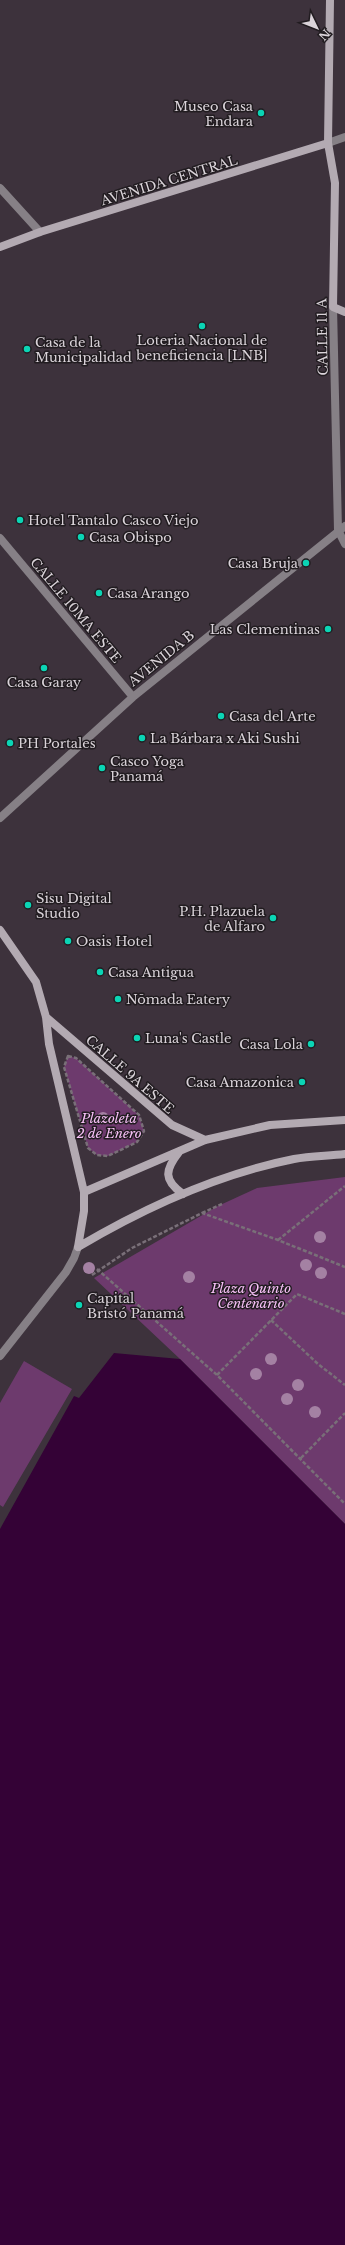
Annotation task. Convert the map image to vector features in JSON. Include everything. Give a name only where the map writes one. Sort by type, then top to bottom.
[{"type":"street","name":"CALLE 11 A","points":[[330,0],[328,143],[335,183],[333,307],[341,528]]},
{"type":"street","name":"AVENIDA CENTRAL","points":[[0,248],[40,232],[345,137]]},
{"type":"street","points":[[0,188],[40,232]]},
{"type":"street","points":[[333,307],[345,312]]},
{"type":"street","points":[[341,528],[345,544]]},
{"type":"street","name":"AVENIDA B","points":[[0,818],[133,697],[341,528]]},
{"type":"street","name":"CALLE 10MA ESTE","points":[[0,538],[133,697]]},
{"type":"street","points":[[0,930],[36,982],[46,1017],[49,1044],[84,1192],[84,1211],[78,1247],[74,1258],[66,1272],[0,1356]]},
{"type":"street","name":"CALLE 9A ESTE","points":[[46,1017],[172,1125],[205,1140]]},
{"type":"street","points":[[84,1192],[205,1140],[270,1125],[345,1120]]},
{"type":"street","points":[[179,1151],[168,1168],[168,1179],[174,1188],[183,1194]]},
{"type":"street","points":[[78,1247],[107,1230],[183,1194],[237,1174],[294,1159],[345,1154]]},
{"type":"path","points":[[68,1056],[76,1058],[139,1115],[144,1131],[137,1142],[108,1156],[97,1155],[88,1148],[64,1067],[68,1056]]},
{"type":"path","points":[[278,1240],[345,1186]]},
{"type":"path","points":[[223,1204],[132,1248],[97,1269],[217,1375],[345,1504]]},
{"type":"path","points":[[202,1214],[278,1240],[345,1267]]},
{"type":"path","points":[[217,1375],[297,1294],[345,1314]]},
{"type":"path","points":[[272,1320],[318,1364],[345,1385]]},
{"type":"path","points":[[300,1459],[345,1413]]},
{"type":"green space","name":"Plazoleta 2 de Enero","points":[[68,1056],[76,1058],[139,1115],[144,1131],[137,1142],[108,1156],[97,1155],[88,1148],[64,1067]]},
{"type":"green space","name":"Plaza Quinto Centenario","points":[[345,1177],[345,1524],[180,1359],[94,1278],[218,1206],[257,1188]]},
{"type":"green space","points":[[24,1361],[72,1389],[3,1507],[0,1505],[0,1403]]},
{"type":"shaded area","points":[[114,1353],[180,1359],[345,1524],[345,2245],[0,2245],[0,1529],[74,1396],[79,1398]]},
{"type":"place","name":"Museo Casa Endara","points":[[261,113]]},
{"type":"place","name":"Loteria Nacional de beneficiencia [LNB]","points":[[202,326]]},
{"type":"place","name":"Casa de la Municipalidad","points":[[27,349]]},
{"type":"place","name":"Hotel Tantalo Casco Viejo","points":[[20,520]]},
{"type":"place","name":"Casa Obispo","points":[[81,537]]},
{"type":"place","name":"Casa Bruja","points":[[306,563]]},
{"type":"place","name":"Casa Arango","points":[[99,593]]},
{"type":"place","name":"Las Clementinas","points":[[328,629]]},
{"type":"place","name":"Casa Garay","points":[[44,668]]},
{"type":"place","name":"Casa del Arte","points":[[221,716]]},
{"type":"place","name":"La Bárbara x Aki Sushi","points":[[142,738]]},
{"type":"place","name":"PH Portales","points":[[10,743]]},
{"type":"place","name":"Casco Yoga Panamá","points":[[102,768]]},
{"type":"place","name":"Sisu Digital Studio","points":[[28,905]]},
{"type":"place","name":"P.H. Plazuela de Alfaro","points":[[273,918]]},
{"type":"place","name":"Oasis Hotel","points":[[68,941]]},
{"type":"place","name":"Casa Antigua","points":[[100,972]]},
{"type":"place","name":"Nōmada Eatery","points":[[118,999]]},
{"type":"place","name":"Luna's Castle","points":[[137,1038]]},
{"type":"place","name":"Casa Lola","points":[[311,1044]]},
{"type":"place","name":"Casa Amazonica","points":[[302,1082]]},
{"type":"place","name":"Capital Bristó Panamá","points":[[79,1305]]}]
